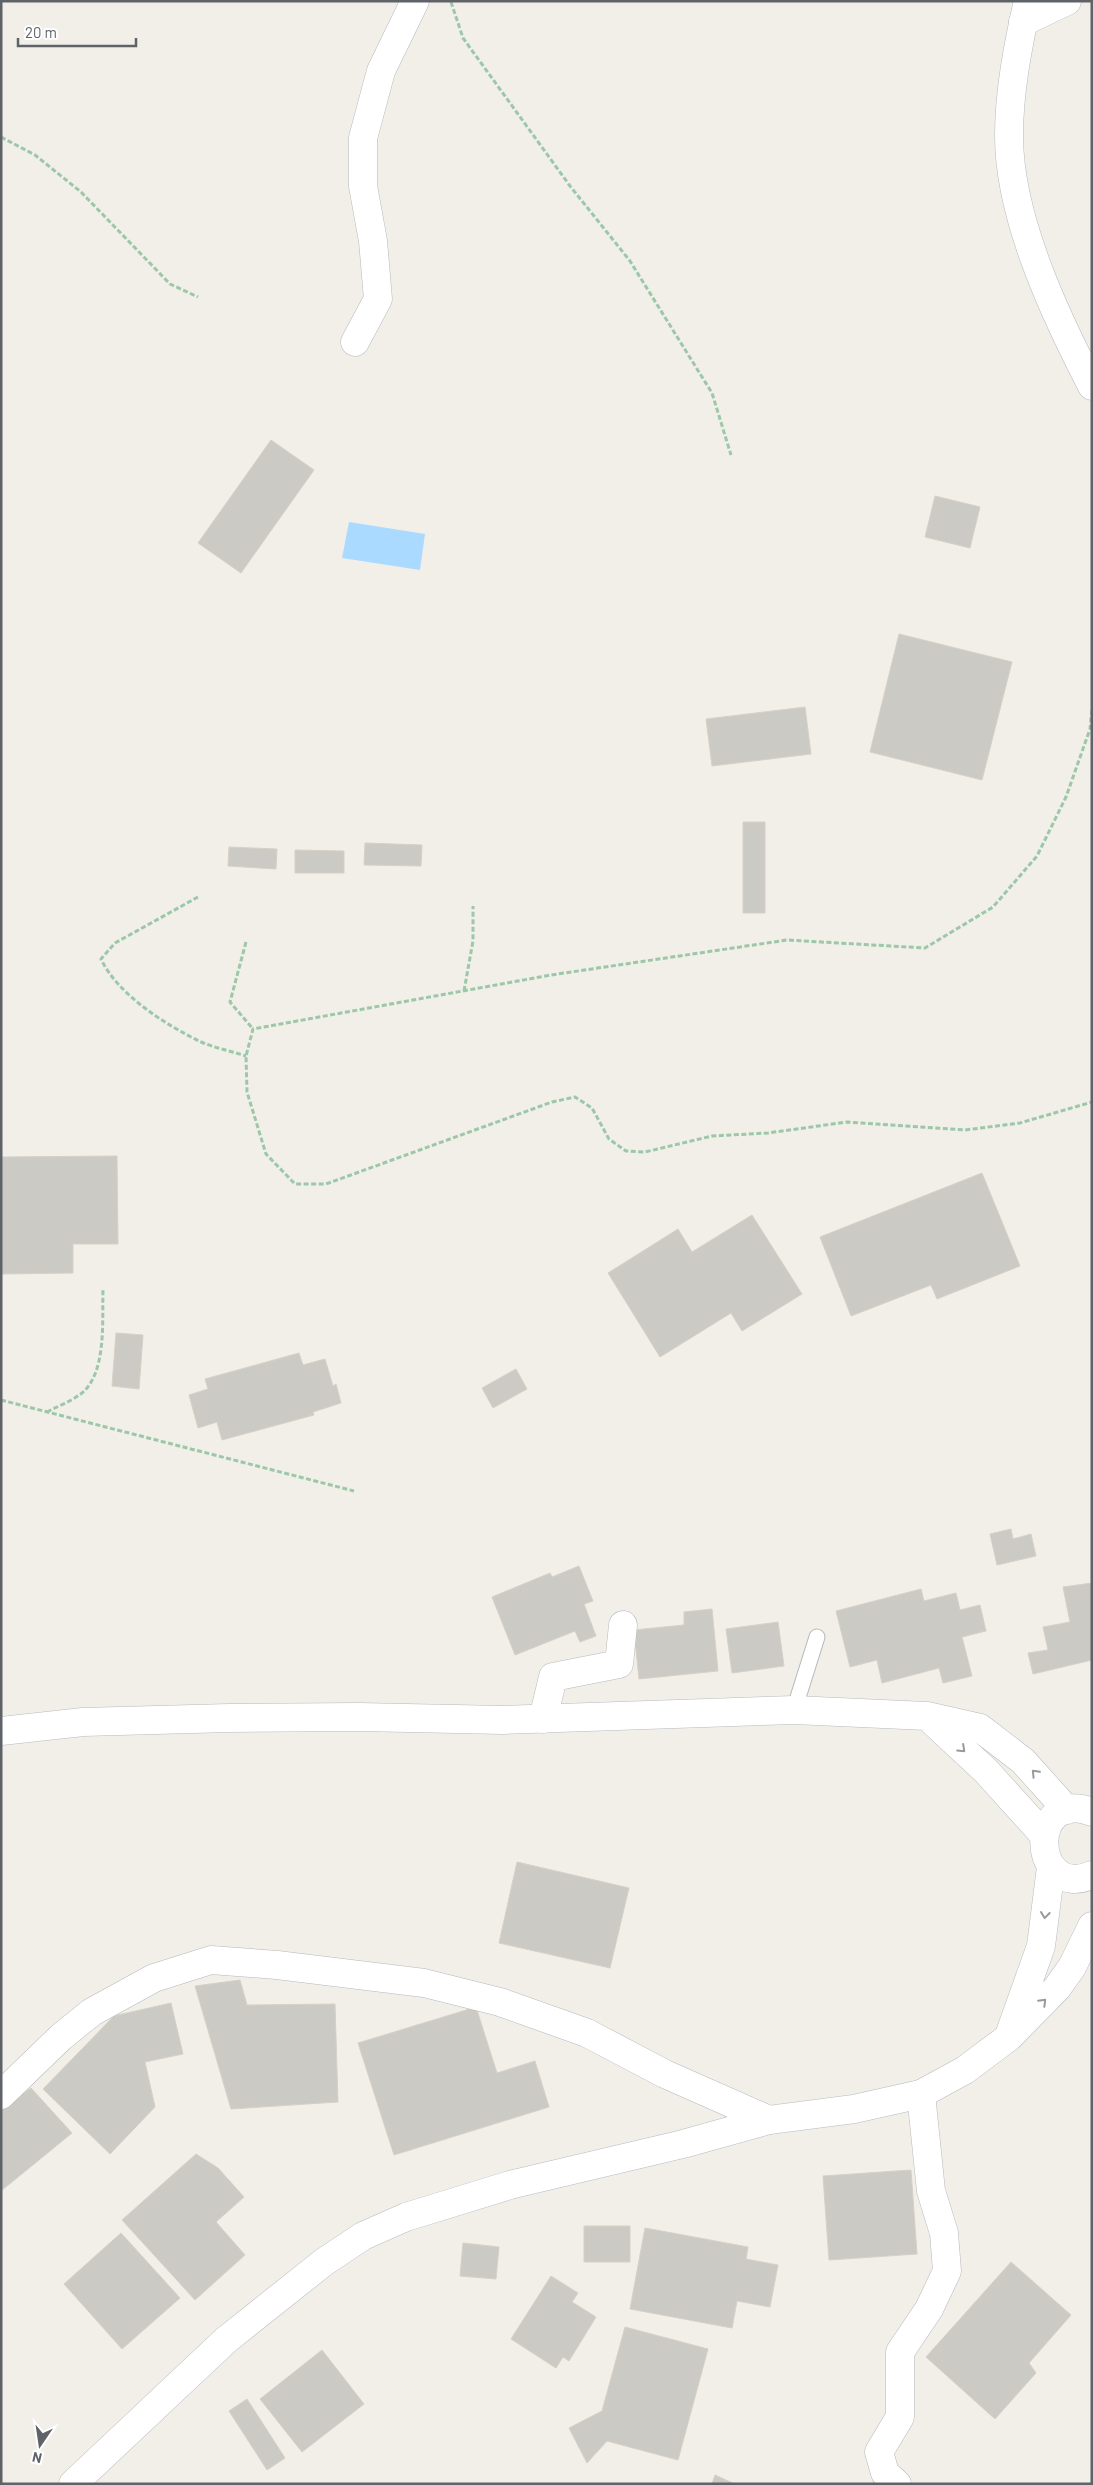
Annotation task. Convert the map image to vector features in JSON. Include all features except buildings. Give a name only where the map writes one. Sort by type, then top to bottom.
[{"type":"street","points":[[355,342],[378,299],[373,241],[363,186],[363,138],[381,72],[415,1]]},
{"type":"street","points":[[1068,1],[1026,12],[1010,98],[1009,138],[1014,184],[1030,242],[1046,288],[1092,386]]},
{"type":"street","points":[[543,1719],[553,1677],[619,1664],[623,1625]]},
{"type":"street","points":[[1,1731],[83,1722],[229,1718],[543,1719],[794,1710],[927,1716],[980,1728],[1084,1808]]},
{"type":"street","points":[[927,1716],[992,1777],[1043,1834]]},
{"type":"street","points":[[1084,1808],[1056,1815],[1048,1823],[1043,1834],[1045,1857],[1051,1867],[1062,1875],[1076,1878],[1092,1875]]},
{"type":"street","points":[[1009,2037],[1041,1946],[1051,1867]]},
{"type":"street","points":[[76,2483],[226,2340],[324,2262],[363,2236],[406,2217],[491,2190],[684,2144],[769,2120],[854,2109],[921,2094],[965,2070],[1009,2037],[1057,1988],[1072,1967],[1092,1926]]},
{"type":"street","points":[[1,2095],[61,2037],[92,2012],[154,1978],[210,1960],[277,1965],[424,1983],[500,2002],[587,2033],[665,2074],[769,2120]]},
{"type":"street","points":[[897,2484],[885,2473],[879,2452],[900,2417],[900,2352],[929,2309],[947,2271],[944,2233],[931,2191],[921,2094]]},
{"type":"lane","points":[[794,1710],[817,1637]]},
{"type":"path","points":[[451,1],[463,38],[570,186],[630,262],[712,393],[731,455]]},
{"type":"path","points":[[1,137],[35,154],[81,192],[170,284],[198,297]]},
{"type":"path","points":[[253,1029],[551,976],[787,940],[925,948],[993,907],[1038,856],[1066,797],[1090,729],[1092,710]]},
{"type":"path","points":[[198,897],[115,943],[101,960],[108,974],[131,998],[168,1023],[202,1042],[246,1056]]},
{"type":"path","points":[[464,991],[473,941],[473,906]]},
{"type":"path","points":[[246,942],[230,1002],[253,1029]]},
{"type":"path","points":[[253,1029],[246,1056],[247,1092],[266,1154],[295,1184],[326,1184],[552,1102],[575,1097],[592,1108],[609,1139],[626,1151],[645,1152],[712,1136],[768,1133],[847,1122],[965,1130],[1020,1123],[1092,1102]]},
{"type":"path","points":[[46,1412],[81,1394],[93,1381],[102,1348],[103,1289]]},
{"type":"path","points":[[1,1400],[354,1491]]},
{"type":"water","points":[[349,522],[425,534],[420,570],[342,558]]}]
